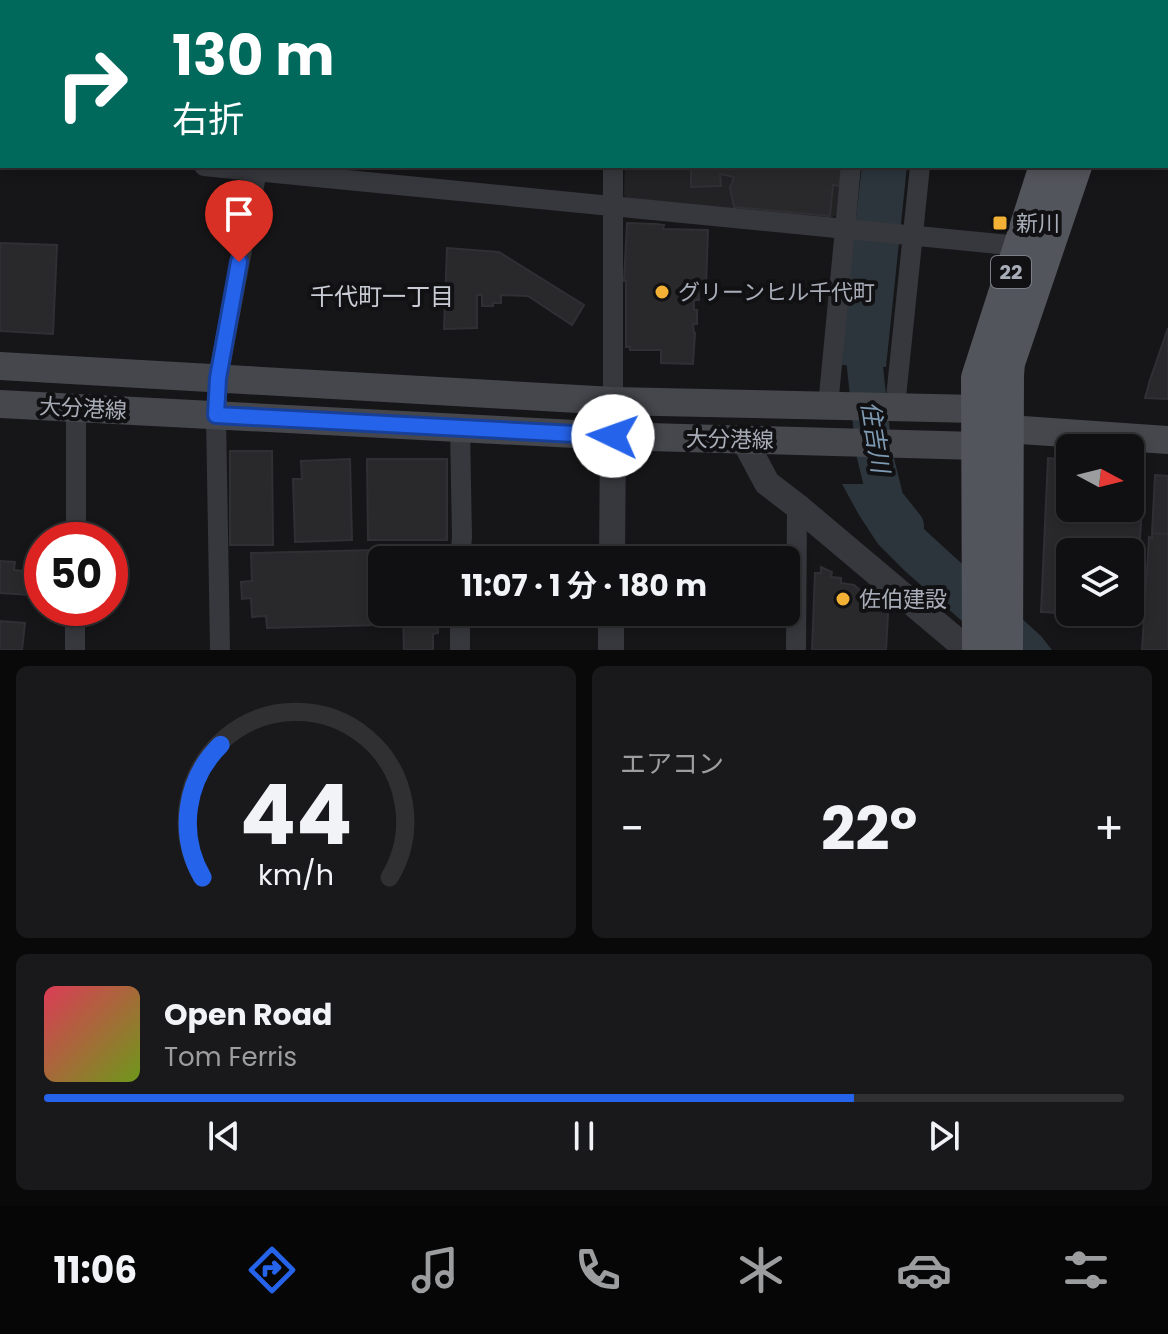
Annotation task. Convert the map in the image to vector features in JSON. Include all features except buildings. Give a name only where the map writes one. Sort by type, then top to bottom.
[{"type":"main road","name":"22","points":[[975,645],[978,565],[977,378],[1044,168]]},
{"type":"main road","name":"22","points":[[1007,650],[1006,391],[1009,363],[1075,168]]},
{"type":"main road","name":"大分港線","points":[[0,366],[613,401],[978,409]]},
{"type":"main road","name":"大分港線","points":[[0,404],[613,436],[977,446]]},
{"type":"main road","points":[[978,409],[1007,429],[1168,440]]},
{"type":"main road","points":[[977,446],[1007,429]]},
{"type":"street","points":[[612,546],[613,168]]},
{"type":"street","points":[[830,406],[848,230],[851,168]]},
{"type":"street","points":[[892,407],[908,236],[920,168]]},
{"type":"street","points":[[220,650],[218,378],[263,169],[1019,246]]},
{"type":"street","points":[[76,408],[76,522]]},
{"type":"street","points":[[460,428],[461,546]]},
{"type":"street","points":[[744,440],[767,483],[975,645]]},
{"type":"street","points":[[796,650],[797,506]]},
{"type":"street","points":[[75,626],[75,650]]},
{"type":"street","points":[[460,626],[460,650]]},
{"type":"street","points":[[611,626],[611,650]]},
{"type":"shaded area","points":[[625,168],[843,168],[838,214],[831,218],[628,199],[624,195]]},
{"type":"shaded area","name":"住吉川","points":[[862,168],[907,168],[886,367],[842,365],[844,320]]},
{"type":"shaded area","name":"住吉川","points":[[842,484],[895,484],[925,530],[1041,636],[1052,650],[995,650],[878,544]]},
{"type":"waterway","name":"住吉川","points":[[868,319],[864,358],[874,452],[886,501],[906,526]]},
{"type":"place","name":"新川","points":[[1000,223]]},
{"type":"place","name":"グリーンヒル千代町","points":[[662,292]]},
{"type":"place","name":"佐伯建設","points":[[843,599]]},
{"type":"district","name":"千代町一丁目","points":[[382,297]]},
{"type":"route","points":[[239,262],[218,378],[216,415],[613,436]]}]
